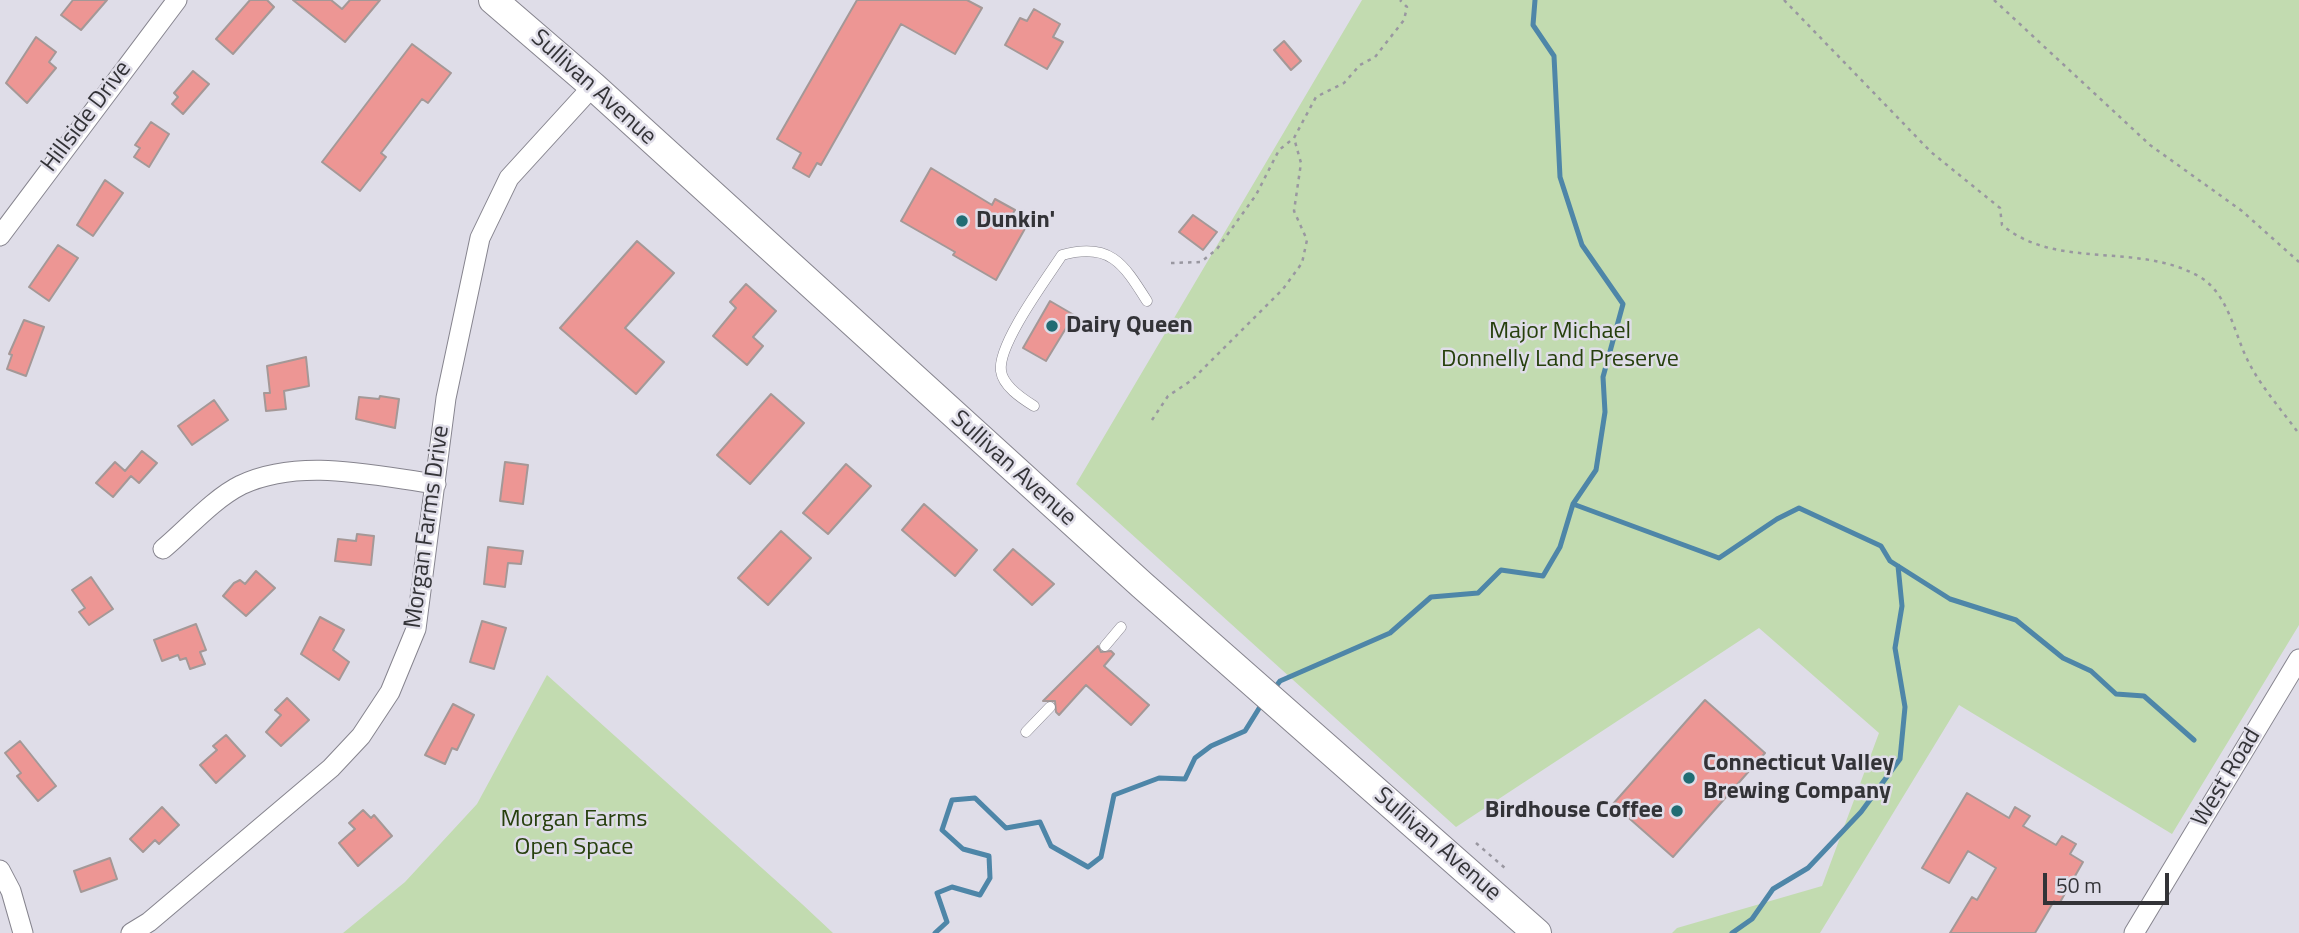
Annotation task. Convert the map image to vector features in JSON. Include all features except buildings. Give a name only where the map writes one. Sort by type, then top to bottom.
[{"type":"main road","name":"Sullivan Avenue","points":[[493,0],[593,86],[1020,476],[1537,933]]},
{"type":"street","name":"Hillside Drive","points":[[0,236],[177,0]]},
{"type":"street","name":"Morgan Farms Drive","points":[[131,933],[149,922],[331,768],[361,736],[390,692],[416,629],[446,398],[480,238],[509,178],[593,86]]},
{"type":"street","points":[[163,549],[240,485],[267,476],[324,470],[436,484]]},
{"type":"street","name":"West Road","points":[[2134,933],[2299,659]]},
{"type":"street","points":[[0,870],[11,891],[23,933]]},
{"type":"lane","points":[[1034,405],[1009,386],[1001,373],[1001,360],[1020,320],[1062,255],[1083,249],[1102,251],[1121,263],[1147,301]]},
{"type":"lane","points":[[1105,646],[1121,627]]},
{"type":"lane","points":[[1026,732],[1050,707]]},
{"type":"path","points":[[1171,263],[1201,262],[1209,257],[1240,218],[1279,150],[1294,138],[1316,97],[1344,83],[1387,44],[1404,20],[1407,7],[1400,0]]},
{"type":"path","points":[[1784,0],[1931,152],[2000,208],[2002,225],[2019,240],[2048,250],[2133,256],[2202,278],[2226,307],[2247,361],[2299,434]]},
{"type":"path","points":[[1994,0],[2150,145],[2242,211],[2289,250],[2299,262]]},
{"type":"path","points":[[1153,420],[1168,396],[1192,380],[1283,289],[1302,263],[1307,240],[1294,211],[1301,163],[1294,138]]},
{"type":"path","points":[[1476,843],[1505,868]]},
{"type":"green space","name":"Major Michael Donnelly Land Preserve","points":[[1362,0],[2299,0],[2299,625],[2172,834],[1959,705],[1820,933],[1672,933],[1677,928],[1822,886],[1879,733],[1759,628],[1456,827],[1076,484]]},
{"type":"green space","name":"Morgan Farms Open Space","points":[[547,675],[833,933],[343,933],[405,882],[477,804]]},
{"type":"waterway","points":[[1274,689],[1280,681],[1390,633],[1431,597],[1478,593],[1501,570],[1543,576],[1560,547],[1573,504],[1596,470],[1605,412],[1603,377],[1623,304],[1582,245],[1560,177],[1554,56],[1533,25],[1535,0]]},
{"type":"waterway","points":[[1573,504],[1719,558],[1777,519],[1799,508],[1881,546],[1890,561],[1950,599],[2016,620],[2063,658],[2091,671],[2116,694],[2144,696],[2194,740]]},
{"type":"waterway","points":[[1732,933],[1752,919],[1773,889],[1808,868],[1861,812],[1900,759],[1905,707],[1895,648],[1902,606],[1898,566]]},
{"type":"waterway","points":[[935,933],[947,922],[937,893],[952,887],[980,895],[990,878],[989,856],[963,849],[942,830],[952,800],[975,798],[1006,828],[1040,822],[1051,846],[1088,867],[1101,857],[1114,795],[1159,778],[1185,779],[1195,758],[1211,746],[1245,731],[1263,702]]},
{"type":"place","name":"Dunkin'","points":[[962,221]]},
{"type":"place","name":"Dairy Queen","points":[[1052,326]]},
{"type":"place","name":"Connecticut Valley Brewing Company","points":[[1689,778]]},
{"type":"place","name":"Birdhouse Coffee","points":[[1677,811]]}]
